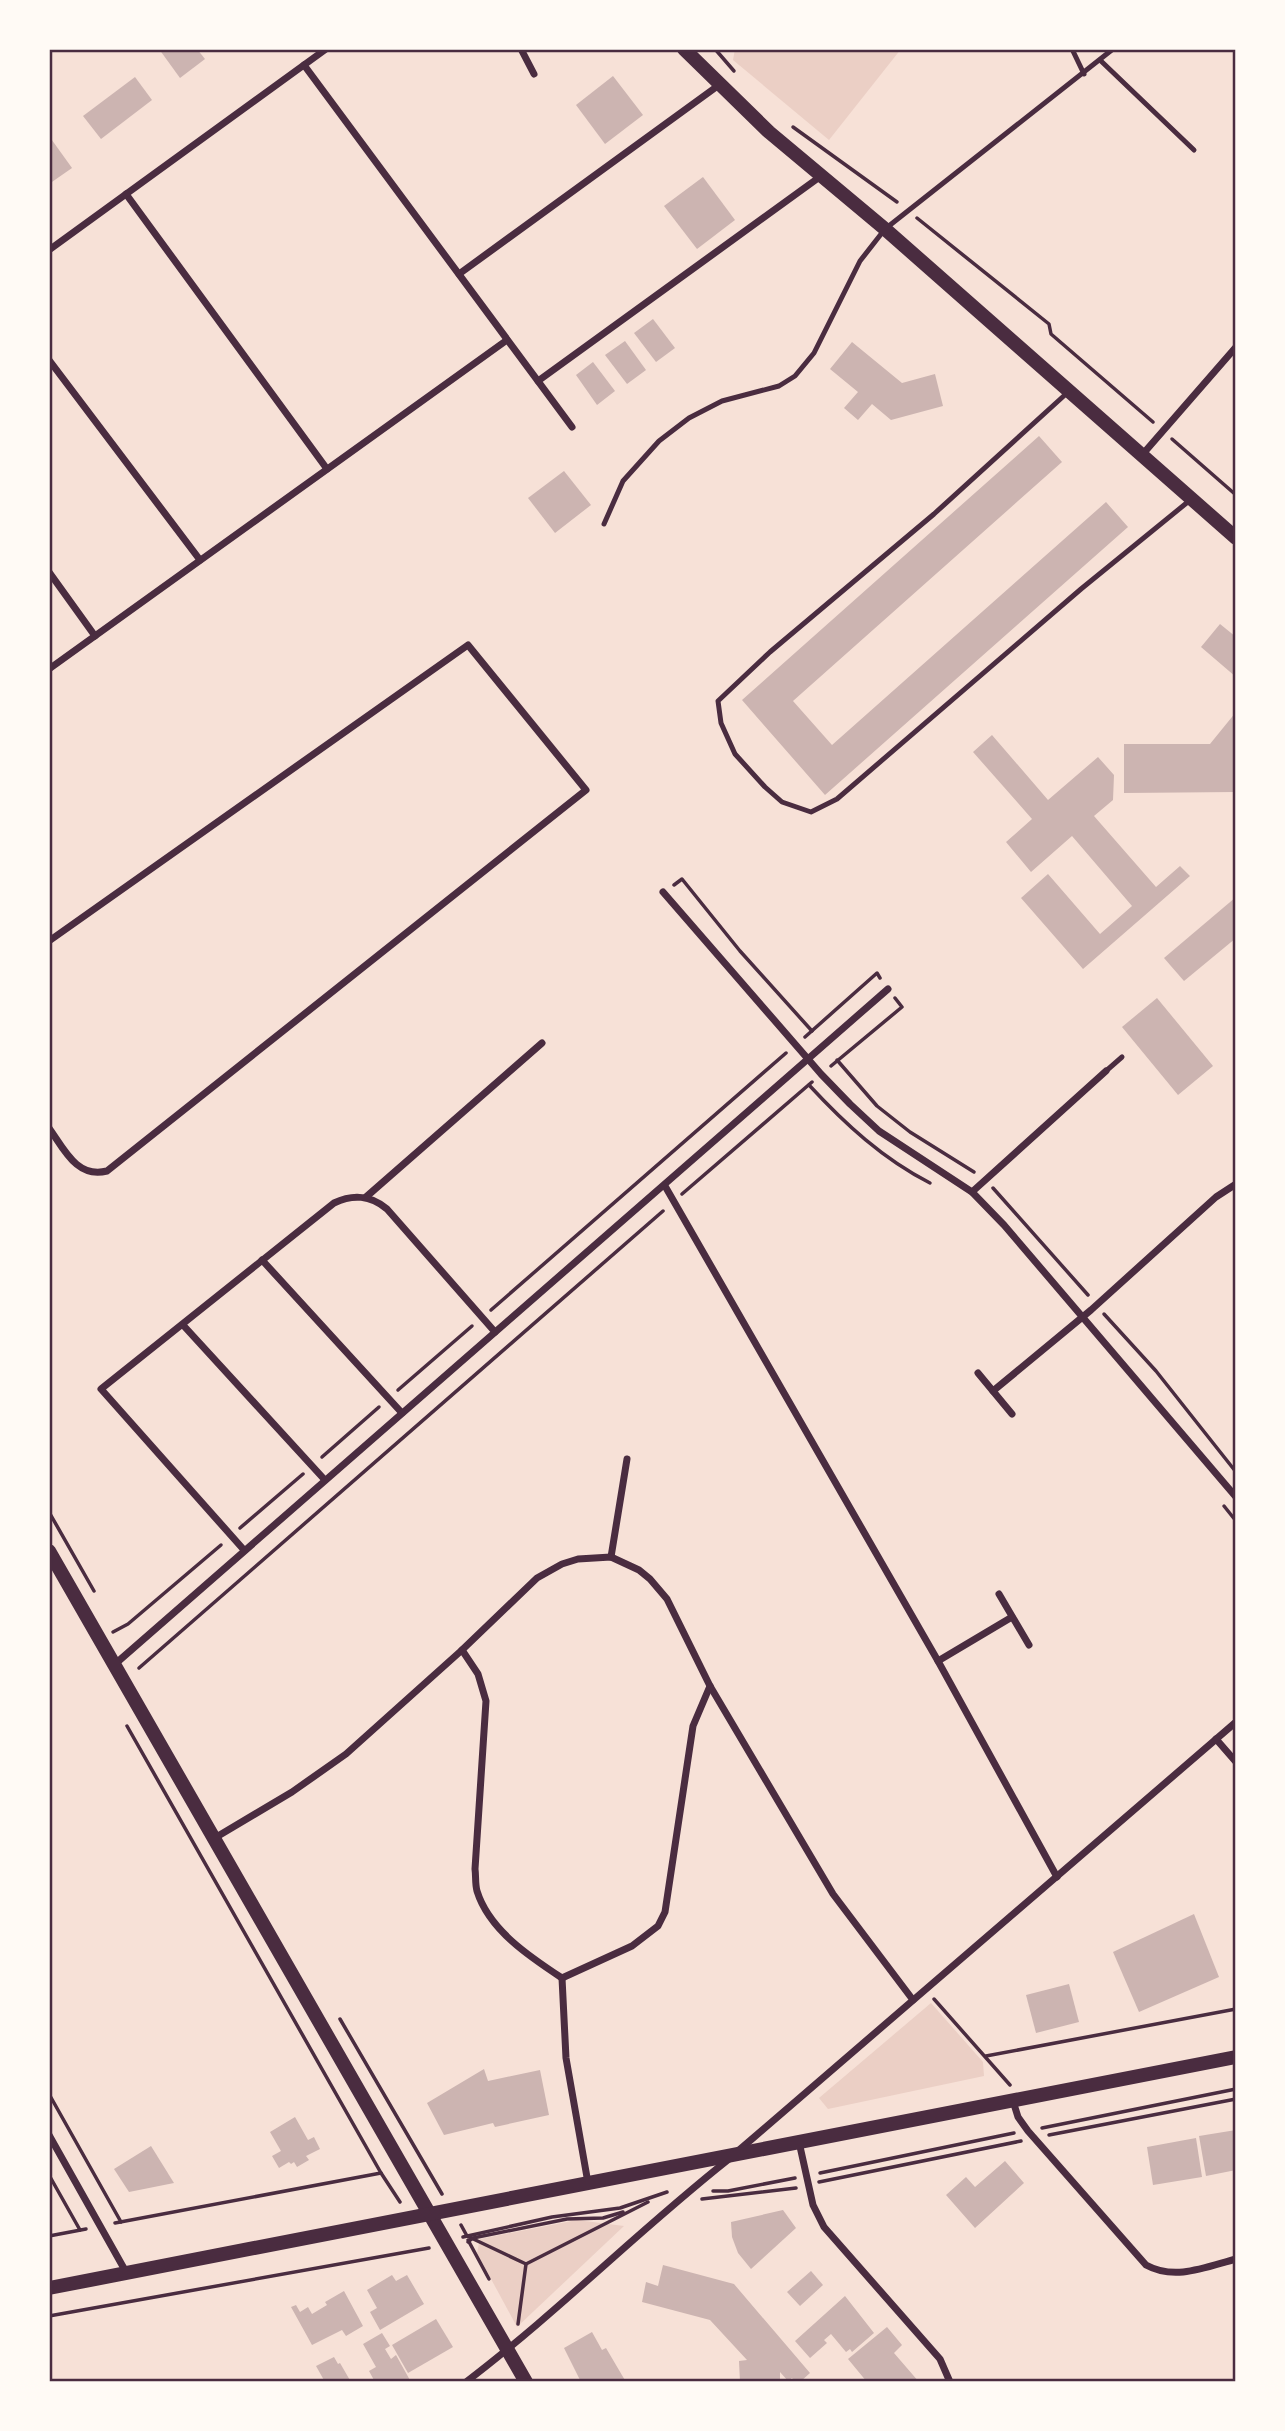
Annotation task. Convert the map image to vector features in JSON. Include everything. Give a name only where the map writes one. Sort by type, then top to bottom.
[{"type":"main road","points":[[684,49],[719,85],[821,176],[885,229],[1236,538]]},
{"type":"main road","points":[[49,1551],[526,2382]]},
{"type":"main road","points":[[49,2288],[1236,2057]]},
{"type":"street","points":[[49,250],[326,49]]},
{"type":"street","points":[[521,49],[534,74]]},
{"type":"street","points":[[304,65],[572,427]]},
{"type":"street","points":[[458,274],[719,85]]},
{"type":"street","points":[[538,381],[821,176]]},
{"type":"street","points":[[126,194],[327,469]]},
{"type":"street","points":[[49,669],[508,340]]},
{"type":"street","points":[[1142,455],[1236,347]]},
{"type":"street","points":[[49,360],[200,560]]},
{"type":"street","points":[[49,572],[95,636]]},
{"type":"street","points":[[49,941],[468,645],[586,790],[107,1171],[99,1173],[82,1170],[49,1128]]},
{"type":"street","points":[[663,892],[821,1074],[879,1131],[972,1192],[1004,1225],[1236,1497]]},
{"type":"street","points":[[114,1665],[888,989]]},
{"type":"street","points":[[366,1197],[542,1044]]},
{"type":"street","points":[[972,1192],[1106,1071]]},
{"type":"street","points":[[993,1391],[1083,1317],[1216,1197],[1236,1184]]},
{"type":"street","points":[[664,1186],[938,1661],[1057,1877]]},
{"type":"street","points":[[244,1550],[101,1389],[334,1203],[355,1196],[366,1197],[387,1209],[495,1332]]},
{"type":"street","points":[[262,1260],[402,1413]]},
{"type":"street","points":[[183,1325],[324,1479]]},
{"type":"street","points":[[978,1373],[1012,1414]]},
{"type":"street","points":[[611,1558],[627,1459]]},
{"type":"street","points":[[213,1839],[292,1792],[346,1754],[462,1650],[526,1588],[549,1570],[578,1559],[611,1558],[639,1570],[659,1589],[674,1611],[710,1686],[833,1894],[913,2000]]},
{"type":"street","points":[[999,1594],[1029,1645]]},
{"type":"street","points":[[938,1661],[1012,1617]]},
{"type":"street","points":[[462,1650],[478,1674],[486,1701],[475,1869],[477,1890],[500,1929],[533,1959],[562,1978]]},
{"type":"street","points":[[562,1978],[632,1946],[658,1926],[665,1912],[693,1726],[710,1686]]},
{"type":"street","points":[[466,2382],[509,2350],[679,2199],[734,2155],[1236,1722]]},
{"type":"street","points":[[1216,1739],[1236,1762]]},
{"type":"street","points":[[562,1978],[566,2058],[588,2183]]},
{"type":"street","points":[[1017,2100],[1018,2117],[1028,2131],[1146,2265],[1166,2273],[1177,2274],[1236,2259]]},
{"type":"street","points":[[49,2134],[126,2273]]},
{"type":"street","points":[[799,2142],[813,2205],[824,2227],[940,2359],[950,2382]]},
{"type":"lane","points":[[1072,49],[1084,74]]},
{"type":"lane","points":[[604,524],[623,481],[659,441],[690,418],[722,401],[779,386],[795,376],[814,353],[860,261],[885,229],[1113,49]]},
{"type":"lane","points":[[1101,61],[1194,150]]},
{"type":"lane","points":[[1070,391],[934,513],[770,652],[718,701],[721,723],[736,754],[765,788],[782,802],[811,811],[837,799],[1071,598],[1192,499]]},
{"type":"lane","points":[[1106,1071],[1122,1057]]},
{"type":"path","points":[[715,49],[738,75]]},
{"type":"path","points":[[785,120],[909,211],[1049,324],[1051,334],[1236,495]]},
{"type":"path","points":[[116,1629],[128,1625],[877,974],[902,1007],[821,1074],[139,1668]]},
{"type":"path","points":[[809,1085],[874,1148],[932,1184]]},
{"type":"path","points":[[1219,1500],[1236,1521]]},
{"type":"path","points":[[125,1723],[389,2186]]},
{"type":"path","points":[[926,1989],[986,2056],[1017,2100]]},
{"type":"path","points":[[986,2056],[1236,2009]]},
{"type":"path","points":[[49,2316],[449,2244],[467,2236],[552,2217],[620,2208],[661,2192],[728,2191],[1236,2089]]},
{"type":"path","points":[[49,2094],[121,2222]]},
{"type":"path","points":[[49,2236],[381,2173]]},
{"type":"path","points":[[49,2175],[80,2230]]},
{"type":"path","points":[[430,2175],[467,2236],[526,2264]]},
{"type":"path","points":[[468,2242],[473,2238],[567,2219],[603,2218],[648,2202],[717,2198],[808,2187]]},
{"type":"path","points":[[526,2264],[648,2202]]},
{"type":"path","points":[[517,2329],[526,2264]]},
{"type":"shaded area","points":[[735,49],[901,49],[829,140],[733,60]]},
{"type":"shaded area","points":[[931,2003],[983,2062],[984,2076],[828,2109],[819,2098]]},
{"type":"shaded area","points":[[577,2220],[624,2226],[517,2327],[477,2253],[480,2239]]},
{"type":"building","points":[[159,49],[197,49],[205,59],[180,78]]},
{"type":"building","points":[[613,76],[643,115],[605,144],[576,105]]},
{"type":"building","points":[[135,77],[152,100],[101,139],[83,116]]},
{"type":"building","points":[[49,136],[72,168],[49,184]]},
{"type":"building","points":[[703,177],[735,220],[697,249],[664,206]]},
{"type":"building","points":[[653,319],[675,348],[656,362],[634,333]]},
{"type":"building","points":[[625,341],[646,370],[627,384],[605,355]]},
{"type":"building","points":[[852,342],[902,383],[935,374],[943,406],[891,420],[872,404],[858,420],[844,408],[858,392],[830,369]]},
{"type":"building","points":[[593,362],[615,391],[597,405],[576,375]]},
{"type":"building","points":[[1039,436],[1062,462],[793,701],[832,745],[1106,502],[1128,527],[825,795],[742,700]]},
{"type":"building","points":[[564,471],[591,505],[555,533],[528,498]]},
{"type":"building","points":[[1220,624],[1236,637],[1236,677],[1201,647]]},
{"type":"building","points":[[1236,712],[1236,792],[1124,793],[1124,744],[1210,744]]},
{"type":"building","points":[[992,735],[1048,800],[1098,757],[1114,775],[1113,800],[1094,816],[1156,887],[1180,866],[1190,876],[1083,969],[1021,898],[1048,874],[1100,934],[1132,906],[1072,836],[1031,872],[1006,842],[1032,819],[973,752]]},
{"type":"building","points":[[1236,897],[1236,938],[1184,981],[1164,958]]},
{"type":"building","points":[[1157,998],[1213,1066],[1178,1095],[1122,1027]]},
{"type":"building","points":[[1194,1914],[1219,1977],[1139,2012],[1113,1952]]},
{"type":"building","points":[[1069,1984],[1079,2022],[1036,2033],[1026,1995]]},
{"type":"building","points":[[484,2069],[488,2081],[540,2070],[549,2115],[495,2127],[493,2123],[444,2135],[427,2103]]},
{"type":"building","points":[[295,2117],[308,2140],[314,2137],[320,2149],[306,2156],[309,2160],[297,2167],[294,2162],[289,2162],[279,2168],[272,2156],[281,2151],[270,2132]]},
{"type":"building","points":[[1236,2130],[1236,2170],[1206,2176],[1199,2136]]},
{"type":"building","points":[[1196,2138],[1202,2177],[1153,2185],[1147,2147]]},
{"type":"building","points":[[151,2146],[174,2183],[129,2192],[114,2169]]},
{"type":"building","points":[[1005,2161],[1024,2183],[975,2228],[946,2195],[966,2177],[975,2187]]},
{"type":"building","points":[[783,2210],[796,2228],[751,2269],[738,2253],[732,2237],[731,2222]]},
{"type":"building","points":[[663,2265],[734,2284],[810,2373],[800,2382],[795,2382],[792,2378],[788,2381],[780,2372],[780,2382],[740,2382],[739,2361],[747,2360],[710,2320],[642,2302],[646,2282],[658,2286]]},
{"type":"building","points":[[811,2271],[823,2285],[800,2306],[787,2292]]},
{"type":"building","points":[[392,2275],[396,2281],[407,2275],[424,2304],[380,2330],[370,2312],[377,2308],[367,2290]]},
{"type":"building","points":[[344,2291],[363,2326],[346,2336],[342,2330],[312,2345],[291,2307],[296,2305],[300,2312],[308,2307],[312,2314],[327,2305],[325,2302]]},
{"type":"building","points":[[845,2296],[874,2333],[852,2352],[850,2349],[846,2352],[831,2334],[824,2340],[827,2343],[810,2358],[795,2341]]},
{"type":"building","points":[[436,2319],[453,2347],[408,2373],[392,2345]]},
{"type":"building","points":[[887,2327],[902,2345],[894,2353],[919,2382],[867,2382],[848,2359]]},
{"type":"building","points":[[592,2332],[602,2350],[606,2348],[626,2382],[581,2382],[564,2348]]},
{"type":"building","points":[[382,2333],[390,2346],[385,2349],[391,2359],[396,2355],[411,2382],[375,2382],[369,2371],[376,2367],[363,2344]]},
{"type":"building","points":[[334,2357],[351,2382],[325,2382],[316,2366]]}]
